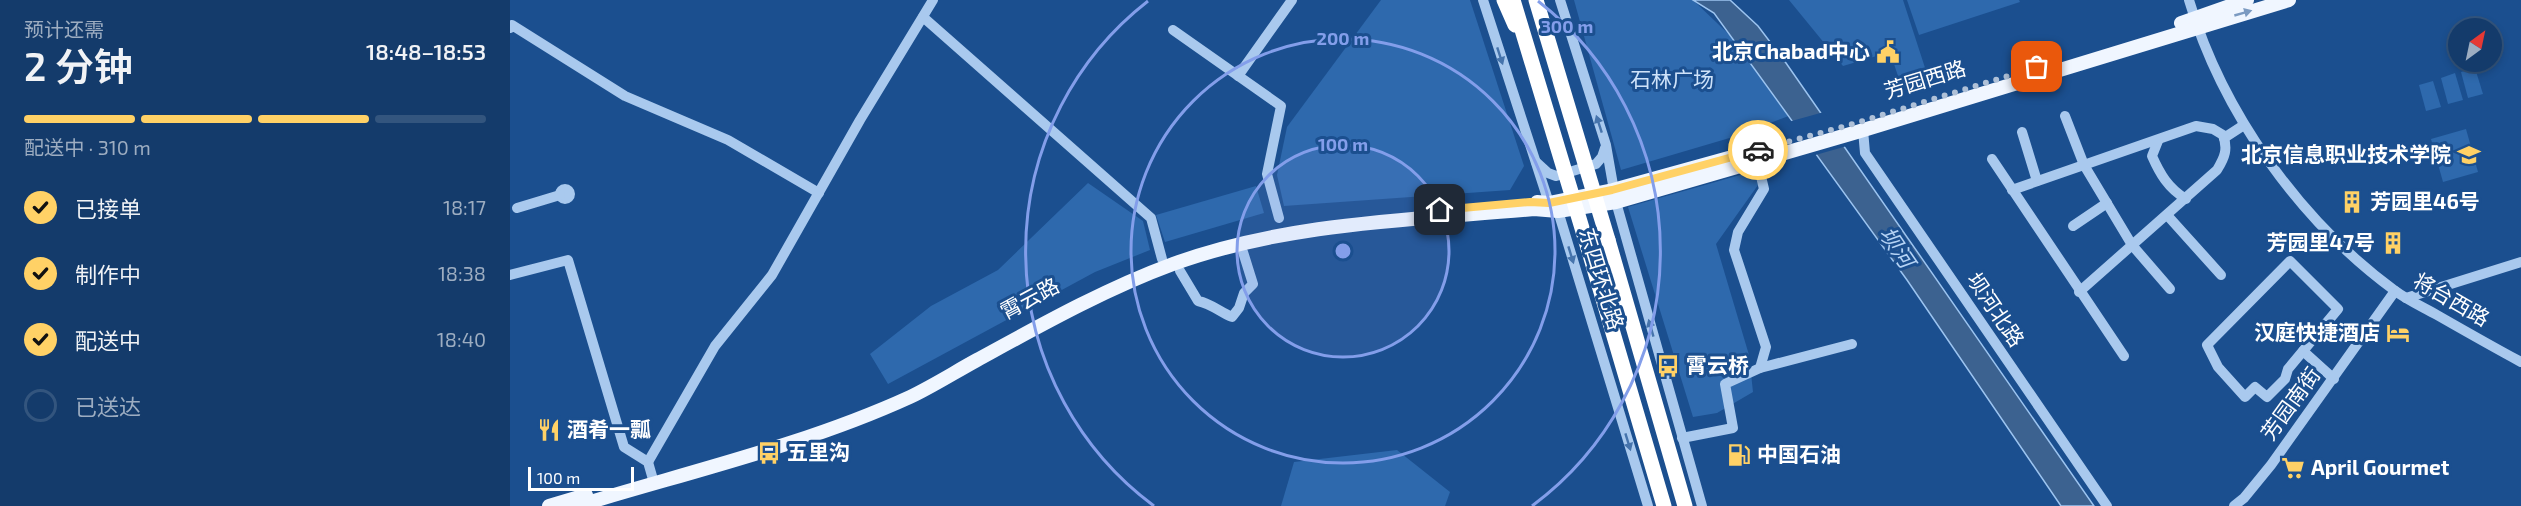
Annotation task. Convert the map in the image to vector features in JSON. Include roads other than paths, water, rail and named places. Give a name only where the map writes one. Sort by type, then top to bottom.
[{"type":"highway","points":[[1504,0],[1535,70]]},
{"type":"highway","name":"东四环北路","points":[[1513,0],[1664,506]]},
{"type":"highway","name":"东四环北路","points":[[1536,0],[1685,506]]},
{"type":"highway","points":[[1543,0],[1547,38]]},
{"type":"main road","name":"芳园西路","points":[[2196,23],[2208,12],[2247,0]]},
{"type":"main road","name":"芳园西路","points":[[1614,196],[1794,144],[1858,129],[2196,23],[2289,0]]},
{"type":"main road","name":"芳园西路","points":[[1614,196],[1757,160],[1794,144]]},
{"type":"main road","points":[[1553,207],[1614,196]]},
{"type":"main road","name":"霄云路","points":[[549,506],[814,427],[852,413],[906,389],[1080,296],[1162,259],[1234,238],[1313,222],[1496,205],[1553,207]]},
{"type":"main road","name":"霄云路","points":[[577,506],[651,474],[818,434],[861,418],[909,398],[1096,297],[1174,264],[1222,249],[1314,228],[1553,207]]},
{"type":"street","points":[[510,275],[567,260],[624,447],[651,474],[715,346],[772,275],[860,120],[933,0]]},
{"type":"street","points":[[1238,76],[1292,0]]},
{"type":"street","name":"东四环北路","points":[[1483,0],[1534,159],[1553,207],[1648,506]]},
{"type":"street","name":"东四环北路","points":[[1560,0],[1606,145],[1614,196],[1702,506]]},
{"type":"street","name":"将台西路","points":[[2188,0],[2196,23],[2244,125],[2271,165],[2320,222],[2362,264],[2406,298],[2521,362]]},
{"type":"street","points":[[923,17],[1151,218],[1162,259]]},
{"type":"street","points":[[510,28],[512,25],[626,96],[728,140],[819,194]]},
{"type":"street","points":[[1173,30],[1281,106],[1267,174],[1279,218]]},
{"type":"street","points":[[2065,116],[2084,165],[2106,203],[2132,245],[2170,289]]},
{"type":"street","points":[[2224,138],[2244,125]]},
{"type":"street","points":[[2012,190],[2196,126],[2213,129],[2223,135],[2227,147],[2217,170],[2079,291]]},
{"type":"street","name":"坝河北路","points":[[1858,129],[1866,153],[2108,506]]},
{"type":"street","points":[[2022,132],[2037,181]]},
{"type":"street","points":[[2158,141],[2152,156],[2162,178],[2175,192],[2186,199]]},
{"type":"street","points":[[1534,159],[1548,173],[1556,176],[1596,164],[1602,157],[1606,145]]},
{"type":"street","points":[[1992,159],[2124,356]]},
{"type":"street","points":[[1757,160],[1764,189],[1738,232],[1734,250],[1766,347],[1760,368]]},
{"type":"street","points":[[517,208],[560,195]]},
{"type":"street","points":[[2073,226],[2106,203]]},
{"type":"street","points":[[2167,215],[2221,275]]},
{"type":"street","points":[[1180,271],[1198,301],[1208,303],[1232,317],[1239,308],[1244,292],[1253,284],[1243,252]]},
{"type":"street","points":[[2290,261],[2338,309],[2303,351],[2288,369],[2285,379],[2267,397],[2255,387],[2245,397],[2218,367],[2207,345],[2290,261]]},
{"type":"street","points":[[2406,298],[2521,262]]},
{"type":"street","name":"芳园南街","points":[[2234,506],[2244,498],[2271,465],[2396,291]]},
{"type":"street","points":[[1682,438],[1733,428],[1725,384],[1760,368],[1852,344]]},
{"type":"street","points":[[2303,351],[2334,378]]},
{"type":"water","name":"坝河","points":[[1693,0],[1730,0],[1758,26],[2094,506],[2061,506],[1907,280],[1714,13]]},
{"type":"place","name":"北京Chabad中心","points":[[1888,52]]},
{"type":"place","name":"北京信息职业技术学院","points":[[2469,155]]},
{"type":"place","name":"芳园里46号","points":[[2352,202]]},
{"type":"place","name":"芳园里47号","points":[[2393,243]]},
{"type":"place","name":"汉庭快捷酒店","points":[[2398,333]]},
{"type":"place","name":"霄云桥","points":[[1668,366]]},
{"type":"place","name":"酒肴一瓢","points":[[549,430]]},
{"type":"place","name":"五里沟","points":[[769,453]]},
{"type":"place","name":"中国石油","points":[[1739,455]]},
{"type":"place","name":"April Gourmet","points":[[2293,468]]},
{"type":"park label","name":"石林广场","points":[[1672,80]]}]
